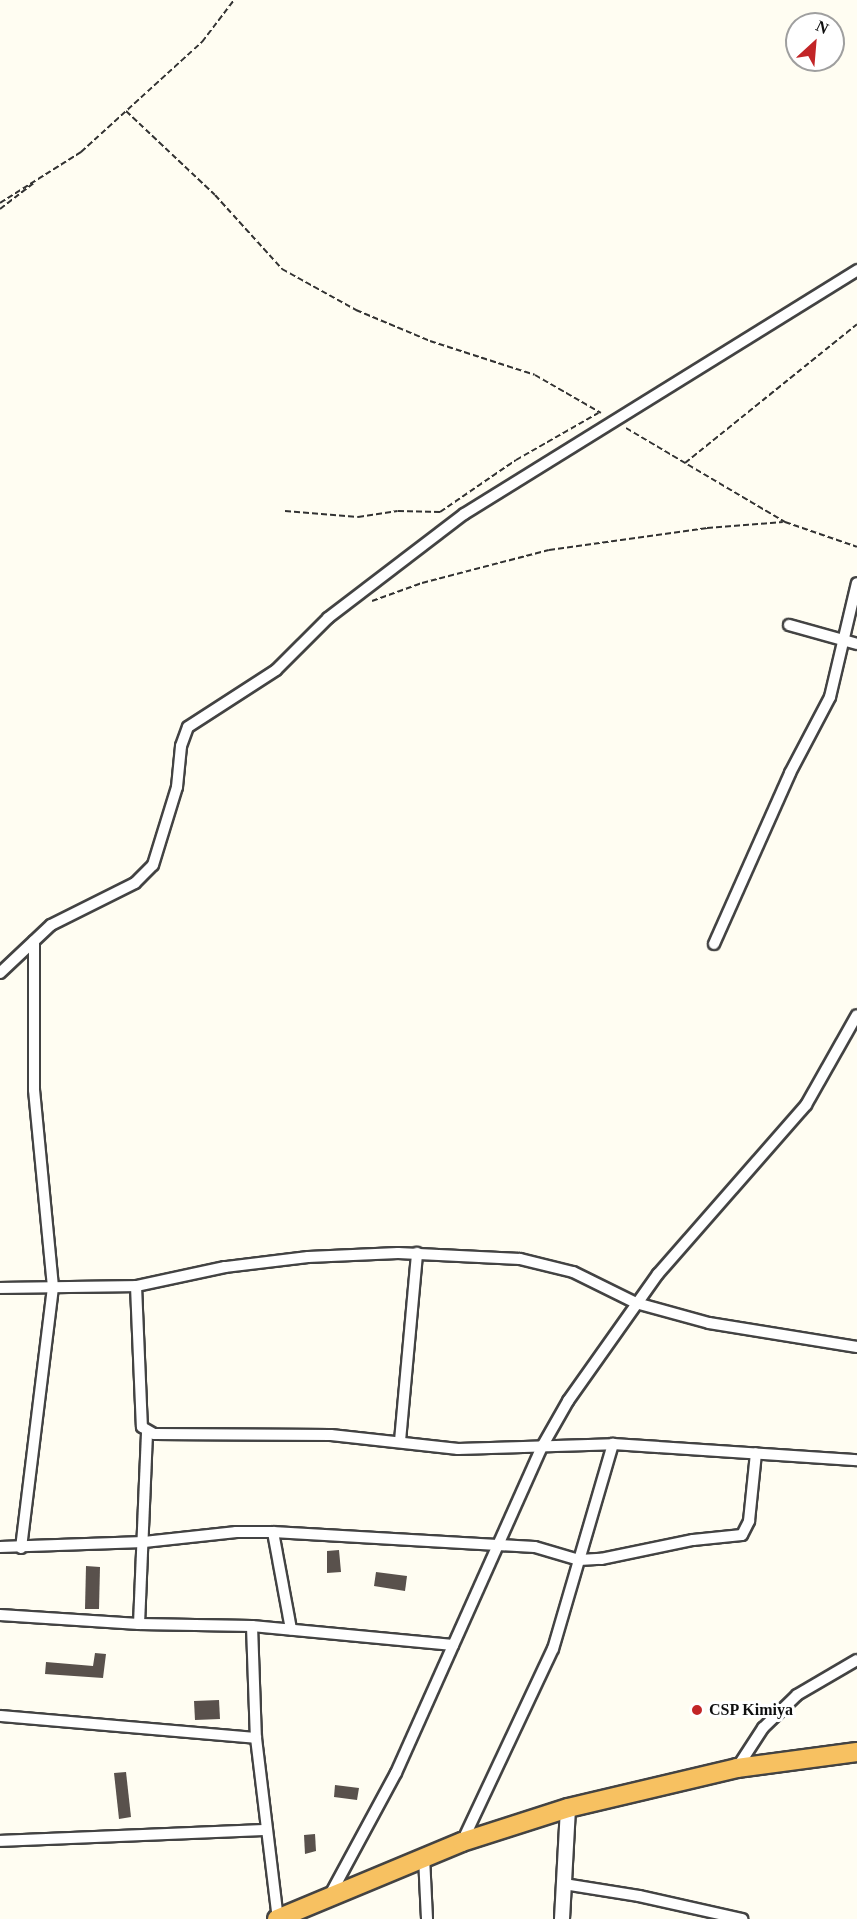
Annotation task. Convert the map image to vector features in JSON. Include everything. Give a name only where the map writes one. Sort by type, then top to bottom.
[{"type":"highway","points":[[277,1919],[462,1842],[568,1808],[737,1768],[857,1752]]},
{"type":"street","points":[[0,973],[51,925],[135,883],[153,865],[177,787],[181,746],[188,728],[276,670],[328,618],[464,514],[857,270]]},
{"type":"street","points":[[714,944],[790,773],[825,707],[844,641],[857,583]]},
{"type":"street","points":[[789,625],[857,644]]},
{"type":"street","points":[[21,1548],[52,1287],[34,1090],[34,940]]},
{"type":"street","points":[[330,1896],[396,1773],[453,1645],[502,1545],[543,1445],[568,1401],[636,1303],[806,1105],[857,1015]]},
{"type":"street","points":[[0,1288],[136,1286],[225,1267],[308,1257],[417,1253],[520,1259],[573,1272],[636,1303],[709,1323],[857,1347]]},
{"type":"street","points":[[400,1441],[417,1253]]},
{"type":"street","points":[[136,1286],[142,1427],[147,1431],[400,1441],[458,1449],[613,1444],[857,1460]]},
{"type":"street","points":[[139,1624],[147,1431]]},
{"type":"street","points":[[462,1842],[553,1649],[613,1444]]},
{"type":"street","points":[[0,1547],[144,1542],[236,1532],[273,1532],[535,1547],[579,1560],[742,1535],[748,1521],[756,1453]]},
{"type":"street","points":[[273,1532],[291,1629]]},
{"type":"street","points":[[0,1615],[139,1624],[252,1626],[453,1645]]},
{"type":"street","points":[[252,1626],[256,1738],[277,1919]]},
{"type":"street","points":[[737,1768],[763,1728],[797,1695],[857,1660]]},
{"type":"street","points":[[0,1716],[256,1738]]},
{"type":"street","points":[[562,1919],[568,1808]]},
{"type":"street","points":[[0,1841],[265,1830]]},
{"type":"street","points":[[424,1857],[427,1919]]},
{"type":"street","points":[[564,1884],[741,1919]]},
{"type":"path","points":[[0,203],[81,152],[202,42],[234,0]]},
{"type":"path","points":[[126,111],[215,195],[282,269],[356,310],[430,341],[535,375],[784,522],[857,547]]},
{"type":"path","points":[[0,209],[47,173]]},
{"type":"path","points":[[685,463],[857,324]]},
{"type":"path","points":[[285,511],[358,517],[398,511],[440,512],[516,460],[599,412]]},
{"type":"path","points":[[369,602],[422,583],[549,550],[707,528],[784,522]]},
{"type":"building","points":[[339,1550],[341,1572],[327,1573],[327,1551]]},
{"type":"building","points":[[86,1566],[100,1567],[99,1609],[85,1609]]},
{"type":"building","points":[[376,1572],[407,1576],[405,1591],[374,1586]]},
{"type":"building","points":[[95,1653],[106,1654],[103,1678],[45,1674],[46,1662],[93,1666]]},
{"type":"building","points":[[219,1700],[220,1719],[195,1720],[194,1701]]},
{"type":"building","points":[[126,1772],[131,1817],[119,1819],[114,1773]]},
{"type":"building","points":[[335,1785],[359,1788],[357,1800],[334,1797]]},
{"type":"building","points":[[315,1834],[316,1851],[305,1854],[304,1835]]},
{"type":"place","name":"CSP Kimiya","points":[[697,1710]]}]
